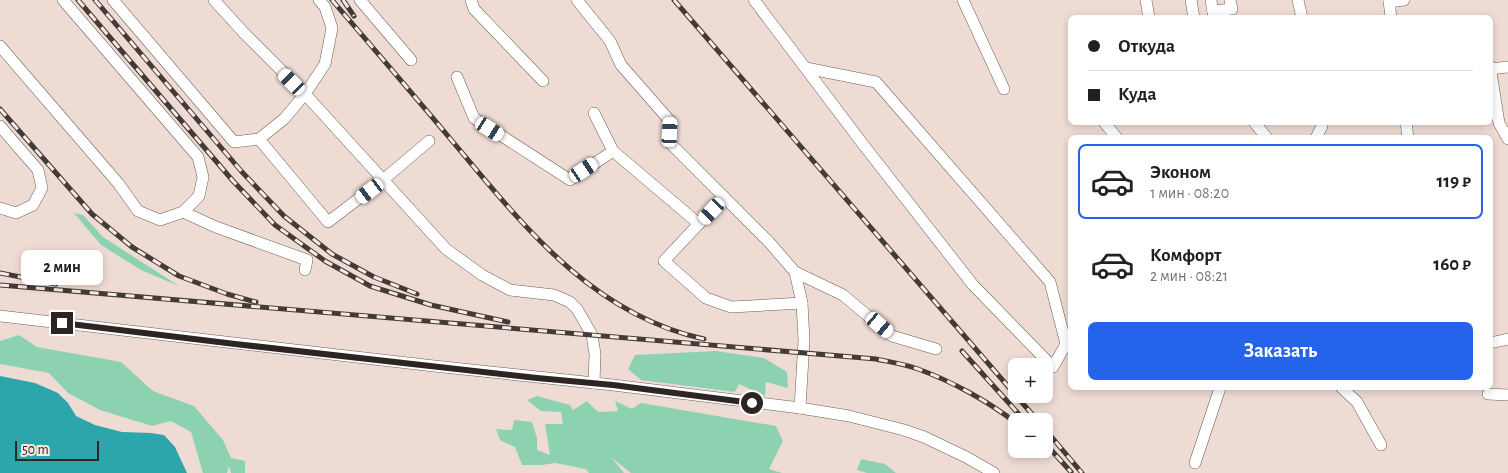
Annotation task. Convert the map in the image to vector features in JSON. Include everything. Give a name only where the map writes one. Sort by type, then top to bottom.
[{"type":"street","points":[[0,46],[118,183],[138,211],[160,220],[183,212],[199,196],[203,177],[198,157],[63,0]]},
{"type":"street","points":[[113,0],[234,142],[259,139],[284,120],[305,94],[325,64],[332,28],[325,2]]},
{"type":"street","points":[[214,0],[305,94],[446,250],[482,275],[510,290],[554,295],[570,302],[577,308],[592,335],[595,354],[594,383]]},
{"type":"street","points":[[360,0],[411,60]]},
{"type":"street","points":[[471,0],[474,9],[542,81]]},
{"type":"street","points":[[577,0],[610,41],[621,65],[670,121],[669,142],[769,242],[795,272],[843,295],[892,336],[936,349]]},
{"type":"street","points":[[754,0],[806,68],[973,285],[1053,366],[1066,344],[1050,282],[876,82],[806,68]]},
{"type":"street","points":[[963,0],[1004,89]]},
{"type":"street","points":[[1146,0],[1148,15]]},
{"type":"street","points":[[1191,0],[1194,15]]},
{"type":"street","points":[[1213,10],[1232,8],[1230,0]]},
{"type":"street","points":[[1298,0],[1301,15]]},
{"type":"street","points":[[1391,15],[1389,1],[1404,0]]},
{"type":"street","points":[[1493,68],[1508,67]]},
{"type":"street","points":[[457,77],[474,118],[570,180],[613,151]]},
{"type":"street","points":[[1493,86],[1499,123],[1508,140]]},
{"type":"street","points":[[594,113],[613,151],[699,224]]},
{"type":"street","points":[[1106,125],[1115,135]]},
{"type":"street","points":[[1256,125],[1265,135]]},
{"type":"street","points":[[0,126],[38,170],[42,188],[33,205],[16,213],[0,208]]},
{"type":"street","points":[[259,139],[328,222],[383,180],[429,141]]},
{"type":"street","points":[[724,197],[664,260],[706,298],[730,307],[802,303]]},
{"type":"street","points":[[183,212],[216,227],[307,260],[305,270]]},
{"type":"street","points":[[795,272],[802,303],[804,340],[800,408]]},
{"type":"street","points":[[0,316],[800,408],[849,416],[904,430],[945,446],[994,473]]},
{"type":"street","points":[[1493,342],[1508,340]]},
{"type":"street","points":[[1195,462],[1219,390]]},
{"type":"street","points":[[1344,390],[1357,402],[1381,444]]},
{"type":"street","points":[[1488,394],[1508,395]]},
{"type":"green space","points":[[74,213],[83,215],[103,237],[179,286],[141,270],[101,245]]},
{"type":"green space","points":[[19,335],[37,347],[121,362],[153,391],[194,406],[223,440],[231,458],[245,461],[245,473],[231,473],[229,466],[227,473],[203,473],[191,432],[171,421],[152,426],[100,410],[68,393],[49,373],[0,364],[0,341]]},
{"type":"green space","points":[[716,351],[764,358],[787,372],[788,388],[766,382],[765,396],[739,384],[735,392],[641,380],[628,369],[635,355]]},
{"type":"green space","points":[[537,396],[570,405],[573,410],[587,401],[598,412],[618,411],[615,401],[632,409],[641,403],[776,426],[783,441],[769,469],[782,473],[631,473],[612,458],[624,473],[589,473],[586,469],[555,463],[522,465],[515,447],[500,440],[496,429],[512,430],[514,420],[532,422],[537,438],[537,450],[550,455],[545,424],[563,424],[561,412],[541,411],[527,400]]},
{"type":"green space","points":[[861,459],[885,464],[896,473],[867,473],[857,470]]},
{"type":"water","points":[[0,376],[35,383],[58,393],[68,403],[76,416],[95,425],[122,432],[164,435],[175,447],[187,473],[0,473]]},
{"type":"railway","points":[[78,0],[233,181],[275,225],[325,261],[370,286],[431,305],[508,322]]},
{"type":"railway","points":[[95,0],[242,172],[284,216],[332,254],[374,277],[417,294]]},
{"type":"railway","points":[[332,0],[506,204],[562,262],[593,288],[627,309],[664,327],[704,339]]},
{"type":"railway","points":[[343,0],[354,16]]},
{"type":"railway","points":[[674,0],[1031,413]]},
{"type":"railway","points":[[0,109],[92,214],[132,247],[179,276],[227,294],[256,302]]},
{"type":"railway","points":[[0,273],[56,284]]},
{"type":"railway","points":[[0,285],[876,359],[913,367],[943,379],[981,399],[1008,417]]},
{"type":"railway","points":[[962,351],[1018,413]]},
{"type":"railway","points":[[1053,439],[1082,473]]},
{"type":"railway","points":[[1053,452],[1071,472]]},
{"type":"route","points":[[62,323],[537,378],[613,385],[752,403]]}]
